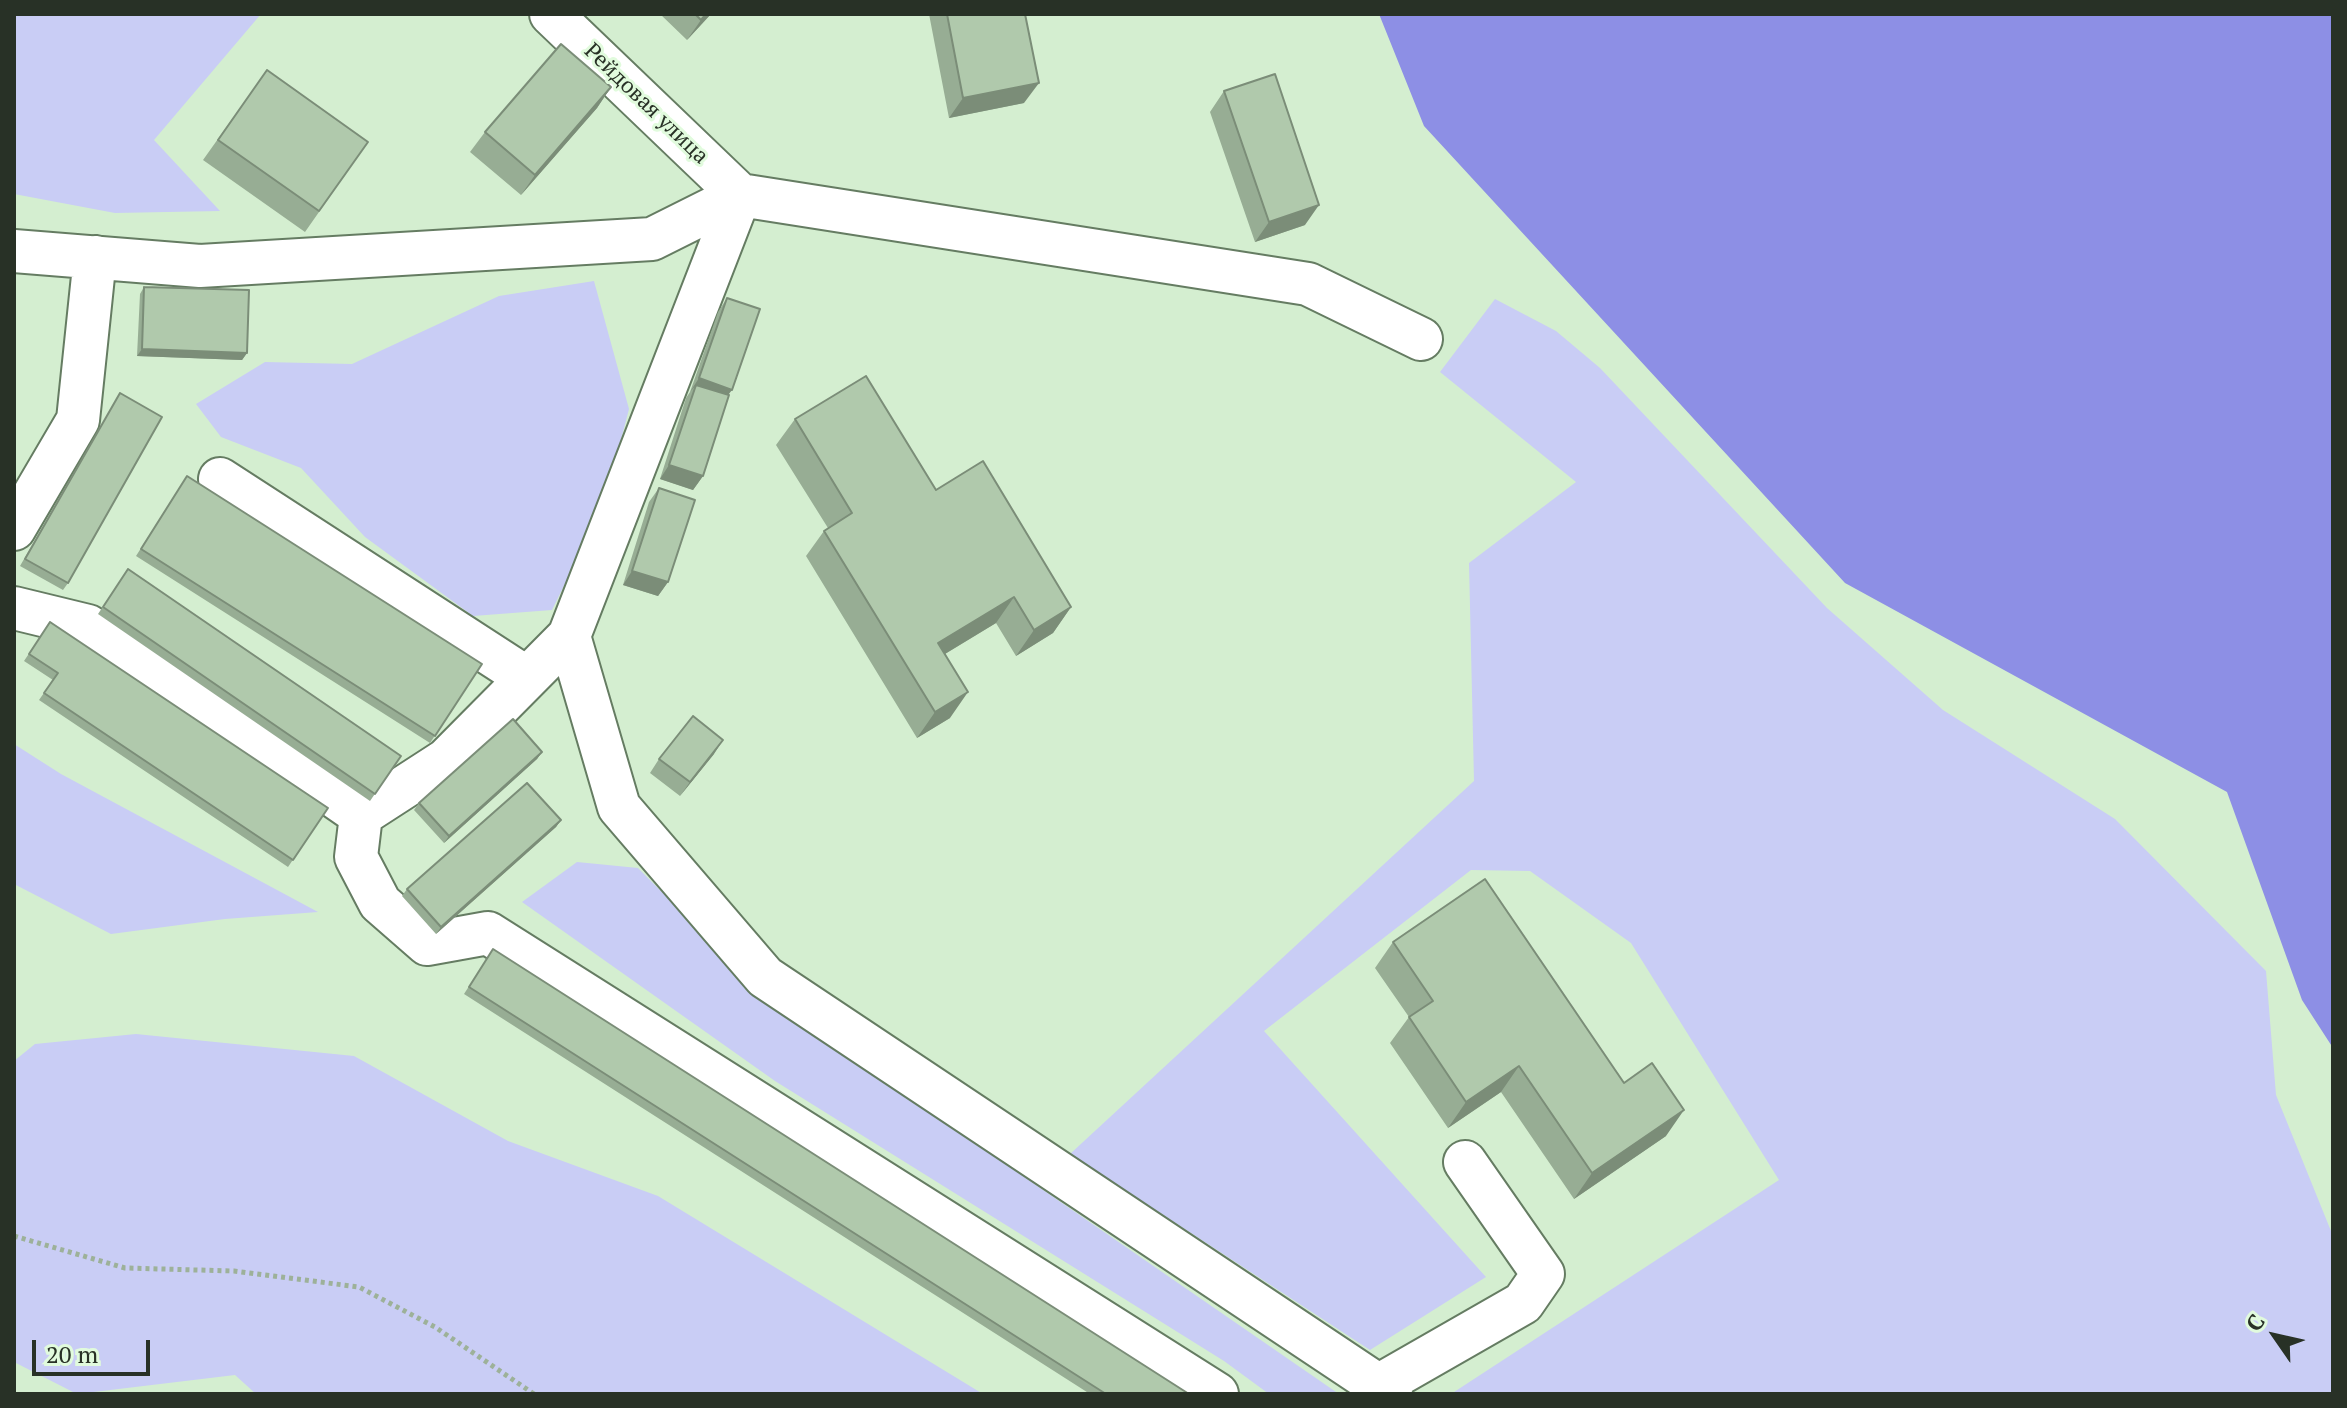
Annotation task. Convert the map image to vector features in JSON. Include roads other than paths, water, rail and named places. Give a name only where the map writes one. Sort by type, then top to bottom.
[{"type":"street","name":"Рейдовая улица","points":[[551,14],[740,195]]},
{"type":"street","points":[[361,815],[446,760],[569,636],[740,195]]},
{"type":"street","points":[[14,251],[200,266],[652,239],[740,195],[1308,284],[1421,339]]},
{"type":"street","points":[[14,529],[78,420],[95,257]]},
{"type":"street","points":[[220,479],[527,678]]},
{"type":"street","points":[[14,608],[88,626],[361,815]]},
{"type":"street","points":[[569,636],[619,807],[765,977],[1384,1390],[1523,1303],[1543,1274],[1465,1162]]},
{"type":"street","points":[[361,815],[356,857],[380,903],[427,944],[488,933],[1217,1394]]},
{"type":"water","points":[[1379,14],[2333,14],[2333,1048],[2302,1000],[2227,792],[1845,583],[1424,126]]}]
